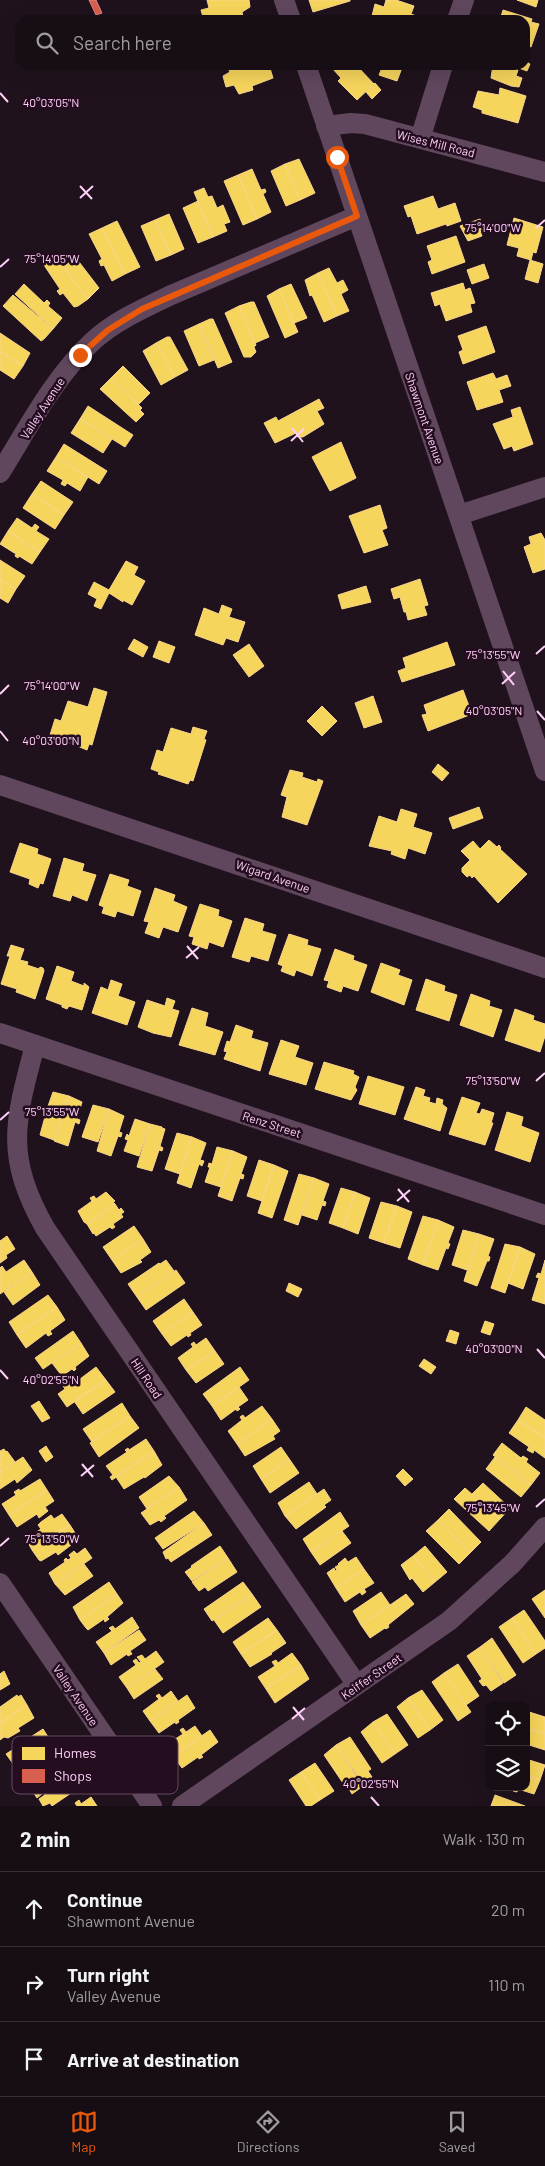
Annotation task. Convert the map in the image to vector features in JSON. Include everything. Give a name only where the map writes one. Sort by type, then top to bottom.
[{"type":"street","points":[[284,0],[288,15]]},
{"type":"street","points":[[459,15],[464,0]]},
{"type":"street","name":"Shawmont Avenue","points":[[308,70],[545,771]]},
{"type":"street","points":[[420,139],[441,70]]},
{"type":"street","name":"Wises Mill Road","points":[[326,126],[351,123],[365,124],[545,172]]},
{"type":"street","name":"Valley Avenue","points":[[0,473],[68,369],[93,341],[108,330],[142,309],[169,296],[357,216]]},
{"type":"street","points":[[458,515],[545,488]]},
{"type":"street","name":"Wigard Avenue","points":[[0,785],[545,968]]},
{"type":"street","name":"Renz Street","points":[[0,1033],[545,1216]]},
{"type":"street","name":"Hill Road","points":[[35,1045],[18,1112],[16,1147],[24,1187],[33,1207],[50,1236],[358,1685]]},
{"type":"street","name":"Keiffer Street","points":[[182,1806],[426,1638],[471,1603],[542,1538]]},
{"type":"street","name":"Valley Avenue","points":[[0,1583],[104,1736]]},
{"type":"street","name":"Valley Avenue","points":[[144,1794],[152,1806]]},
{"type":"building: Homes","points":[[207,0],[249,0],[250,7],[242,12],[243,15],[202,15],[201,10],[209,8]]},
{"type":"building: Homes","points":[[309,0],[350,0],[350,1],[313,12]]},
{"type":"building: Homes","points":[[386,0],[396,0],[414,6],[411,14],[414,15],[372,15],[375,4],[384,7]]},
{"type":"building: Homes","points":[[517,0],[538,0],[536,7]]},
{"type":"building: Homes","points":[[503,10],[519,15],[502,15]]},
{"type":"building: Homes","points":[[530,18],[532,19],[531,22],[539,24],[531,47]]},
{"type":"building: Homes","points":[[229,70],[271,70],[273,78],[252,86],[253,90],[239,94],[234,85],[226,87],[223,76],[230,72]]},
{"type":"building: Homes","points":[[334,70],[361,70],[374,84],[357,100],[338,81],[341,78]]},
{"type":"building: Homes","points":[[381,70],[401,70],[397,81],[379,75]]},
{"type":"building: Homes","points":[[492,70],[518,70],[516,76],[522,78],[519,87],[491,78]]},
{"type":"building: Homes","points":[[375,83],[381,90],[372,99],[366,92]]},
{"type":"building: Homes","points":[[500,88],[526,96],[518,123],[482,113],[482,110],[473,107],[478,91],[499,95]]},
{"type":"building: Homes","points":[[299,159],[315,193],[300,200],[285,164]]},
{"type":"building: Homes","points":[[285,164],[300,200],[286,206],[271,171]]},
{"type":"building: Homes","points":[[252,169],[261,190],[265,189],[266,192],[263,194],[271,212],[257,219],[238,175]]},
{"type":"building: Homes","points":[[238,175],[257,219],[243,225],[224,181]]},
{"type":"building: Homes","points":[[204,188],[208,197],[212,196],[217,208],[223,205],[230,222],[224,224],[227,231],[213,237],[194,192]]},
{"type":"building: Homes","points":[[433,196],[438,209],[455,203],[461,221],[417,234],[411,216],[408,217],[404,206]]},
{"type":"building: Homes","points":[[198,201],[213,237],[198,243],[183,208]]},
{"type":"building: Homes","points":[[169,214],[184,249],[171,255],[155,220]]},
{"type":"building: Homes","points":[[514,218],[543,227],[536,253],[533,252],[531,260],[517,256],[519,248],[507,245]]},
{"type":"building: Homes","points":[[480,219],[484,229],[480,230],[482,236],[468,241],[460,226]]},
{"type":"building: Homes","points":[[155,220],[171,255],[156,261],[141,226]]},
{"type":"building: Homes","points":[[117,221],[140,267],[125,274],[102,228]]},
{"type":"building: Homes","points":[[102,228],[125,274],[112,281],[104,265],[101,266],[99,261],[102,259],[89,234]]},
{"type":"building: Homes","points":[[456,236],[465,262],[432,274],[428,262],[432,260],[427,246]]},
{"type":"building: Homes","points":[[55,256],[88,299],[78,306],[74,307],[63,293],[60,295],[57,291],[60,289],[44,265]]},
{"type":"building: Homes","points":[[76,258],[99,288],[88,299],[63,267]]},
{"type":"building: Homes","points":[[530,260],[543,264],[538,283],[525,279]]},
{"type":"building: Homes","points":[[484,264],[489,278],[472,284],[467,270]]},
{"type":"building: Homes","points":[[329,268],[337,283],[343,280],[348,290],[341,294],[349,311],[337,316],[318,273]]},
{"type":"building: Homes","points":[[318,273],[337,316],[324,322],[312,295],[310,296],[305,280]]},
{"type":"building: Homes","points":[[463,283],[465,290],[470,288],[475,303],[470,304],[472,312],[446,321],[440,304],[435,306],[431,293]]},
{"type":"building: Homes","points":[[24,284],[44,303],[47,300],[50,303],[48,306],[62,318],[53,329],[15,294]]},
{"type":"building: Homes","points":[[291,284],[307,318],[294,323],[279,289]]},
{"type":"building: Homes","points":[[279,289],[298,332],[285,338],[267,296]]},
{"type":"building: Homes","points":[[13,295],[53,329],[41,341],[3,306]]},
{"type":"building: Homes","points":[[254,302],[269,337],[255,343],[239,306]]},
{"type":"building: Homes","points":[[239,306],[256,345],[254,347],[256,352],[251,357],[244,357],[225,313]]},
{"type":"building: Homes","points":[[213,319],[232,362],[218,368],[199,324]]},
{"type":"building: Homes","points":[[199,324],[214,360],[199,366],[184,331]]},
{"type":"building: Homes","points":[[486,326],[495,352],[463,364],[459,352],[463,350],[458,336]]},
{"type":"building: Homes","points":[[0,333],[30,353],[23,366],[0,352]]},
{"type":"building: Homes","points":[[170,337],[188,370],[175,377],[156,343]]},
{"type":"building: Homes","points":[[156,343],[175,377],[161,385],[143,351]]},
{"type":"building: Homes","points":[[0,352],[23,366],[14,379],[0,370]]},
{"type":"building: Homes","points":[[123,366],[150,393],[138,405],[111,378]]},
{"type":"building: Homes","points":[[493,373],[496,379],[507,375],[511,386],[499,390],[503,402],[477,410],[467,382]]},
{"type":"building: Homes","points":[[111,378],[142,408],[140,410],[144,414],[136,422],[100,389]]},
{"type":"building: Homes","points":[[319,399],[324,408],[317,411],[324,424],[303,437],[298,437],[296,433],[275,443],[264,423],[276,417],[278,421]]},
{"type":"building: Homes","points":[[88,406],[133,435],[125,447],[80,419]]},
{"type":"building: Homes","points":[[520,407],[533,444],[514,451],[512,446],[504,449],[493,424],[513,417],[511,410]]},
{"type":"building: Homes","points":[[80,419],[112,439],[103,453],[71,433]]},
{"type":"building: Homes","points":[[341,442],[356,478],[330,491],[312,457]]},
{"type":"building: Homes","points":[[64,444],[107,471],[99,484],[56,457]]},
{"type":"building: Homes","points":[[56,457],[88,477],[80,491],[67,483],[65,486],[61,484],[63,480],[47,471]]},
{"type":"building: Homes","points":[[41,481],[73,502],[64,515],[32,494]]},
{"type":"building: Homes","points":[[32,494],[64,515],[55,529],[23,508]]},
{"type":"building: Homes","points":[[380,505],[387,528],[382,530],[388,545],[364,553],[349,516]]},
{"type":"building: Homes","points":[[17,518],[32,528],[35,524],[39,527],[36,531],[49,539],[40,552],[8,531]]},
{"type":"building: Homes","points":[[8,531],[40,552],[32,564],[19,556],[18,558],[15,556],[16,554],[0,544]]},
{"type":"building: Homes","points":[[541,533],[545,540],[545,569],[533,573],[524,547],[531,544],[529,537]]},
{"type":"building: Homes","points":[[0,560],[25,576],[16,589],[0,579]]},
{"type":"building: Homes","points":[[126,561],[138,567],[134,575],[145,581],[132,605],[123,600],[123,602],[109,593],[101,609],[94,606],[97,599],[88,594],[94,582],[109,590]]},
{"type":"building: Homes","points":[[0,579],[16,589],[8,603],[0,598]]},
{"type":"building: Homes","points":[[420,579],[428,605],[424,606],[427,615],[408,620],[400,597],[394,599],[391,589]]},
{"type":"building: Homes","points":[[366,586],[371,602],[342,609],[338,595]]},
{"type":"building: Homes","points":[[222,605],[232,609],[229,617],[245,622],[238,642],[226,638],[223,645],[195,635],[204,608],[219,614]]},
{"type":"building: Homes","points":[[134,639],[148,647],[143,657],[128,649]]},
{"type":"building: Homes","points":[[159,641],[175,647],[169,663],[153,657]]},
{"type":"building: Homes","points":[[447,642],[455,665],[402,682],[398,671],[406,668],[403,658]]},
{"type":"building: Homes","points":[[249,644],[264,666],[249,677],[233,655]]},
{"type":"building: Homes","points":[[94,688],[107,692],[92,745],[89,744],[87,750],[50,735],[55,719],[61,721],[68,701],[88,707]]},
{"type":"building: Homes","points":[[463,690],[472,714],[428,731],[422,715],[427,714],[424,705]]},
{"type":"building: Homes","points":[[373,696],[382,722],[364,728],[355,703]]},
{"type":"building: Homes","points":[[322,706],[337,721],[322,736],[307,721]]},
{"type":"building: Homes","points":[[193,727],[207,731],[193,781],[190,780],[188,784],[158,774],[159,772],[151,769],[157,750],[163,752],[171,728],[191,734]]},
{"type":"building: Homes","points":[[438,764],[449,773],[442,781],[432,772]]},
{"type":"building: Homes","points":[[290,770],[303,773],[302,777],[317,782],[318,779],[323,781],[307,825],[282,817],[287,797],[281,795]]},
{"type":"building: Homes","points":[[479,807],[483,818],[453,829],[449,818]]},
{"type":"building: Homes","points":[[401,809],[417,814],[413,827],[432,833],[425,854],[408,848],[405,859],[391,854],[392,851],[369,846],[379,816],[397,822]]},
{"type":"building: Homes","points":[[489,840],[497,847],[499,845],[500,849],[527,874],[498,903],[474,876],[472,878],[470,875],[467,877],[462,872],[462,868],[470,860],[461,851],[473,841],[480,849]]},
{"type":"building: Homes","points":[[20,843],[38,849],[37,854],[51,859],[43,884],[40,883],[38,888],[29,884],[30,879],[10,872]]},
{"type":"building: Homes","points":[[64,858],[84,864],[82,871],[96,875],[87,901],[72,895],[70,901],[53,896]]},
{"type":"building: Homes","points":[[110,874],[129,880],[127,886],[141,891],[133,916],[117,911],[115,917],[102,913],[104,907],[99,905]]},
{"type":"building: Homes","points":[[155,888],[175,895],[173,901],[187,907],[178,932],[163,927],[159,938],[145,933],[149,922],[144,921]]},
{"type":"building: Homes","points":[[200,904],[219,910],[218,916],[232,921],[223,947],[209,942],[207,949],[192,944],[194,937],[189,936]]},
{"type":"building: Homes","points":[[245,918],[264,924],[262,931],[276,935],[268,961],[251,956],[249,962],[232,957]]},
{"type":"building: Homes","points":[[289,934],[308,940],[307,945],[321,949],[312,976],[296,970],[294,976],[281,971],[283,966],[278,964]]},
{"type":"building: Homes","points":[[11,945],[24,949],[20,960],[28,962],[27,965],[39,969],[40,967],[43,968],[44,971],[35,999],[16,992],[17,989],[1,984],[10,956],[7,956]]},
{"type":"building: Homes","points":[[335,949],[354,956],[353,960],[367,965],[358,991],[343,986],[341,992],[327,987],[329,981],[324,980]]},
{"type":"building: Homes","points":[[381,963],[400,970],[398,975],[412,980],[404,1005],[371,992]]},
{"type":"building: Homes","points":[[57,966],[74,972],[71,981],[84,986],[84,983],[89,987],[82,1010],[69,1006],[67,1009],[46,999]]},
{"type":"building: Homes","points":[[426,979],[445,986],[444,991],[457,995],[449,1021],[416,1010]]},
{"type":"building: Homes","points":[[111,980],[122,984],[118,996],[135,1002],[127,1025],[92,1013],[101,987],[108,990]]},
{"type":"building: Homes","points":[[471,994],[490,1001],[489,1006],[502,1010],[493,1037],[460,1025]]},
{"type":"building: Homes","points":[[167,998],[175,1001],[172,1009],[179,1011],[171,1037],[138,1027],[147,1000],[165,1006]]},
{"type":"building: Homes","points":[[192,1008],[208,1013],[205,1026],[223,1032],[215,1055],[179,1045]]},
{"type":"building: Homes","points":[[515,1009],[534,1016],[533,1020],[545,1024],[545,1036],[540,1052],[505,1040]]},
{"type":"building: Homes","points":[[236,1025],[253,1031],[251,1038],[268,1043],[260,1071],[224,1059],[227,1052],[224,1051],[227,1041],[230,1042]]},
{"type":"building: Homes","points":[[281,1040],[299,1046],[295,1057],[313,1063],[306,1085],[269,1074]]},
{"type":"building: Homes","points":[[324,1062],[354,1071],[353,1074],[359,1077],[355,1087],[357,1090],[351,1100],[315,1089]]},
{"type":"building: Homes","points":[[368,1076],[404,1087],[395,1115],[359,1104]]},
{"type":"building: Homes","points":[[416,1087],[425,1090],[423,1096],[430,1098],[429,1102],[436,1104],[437,1098],[443,1100],[442,1104],[447,1108],[440,1131],[404,1119]]},
{"type":"building: Homes","points":[[53,1092],[69,1096],[54,1140],[40,1135],[46,1113],[43,1112],[45,1108],[47,1109]]},
{"type":"building: Homes","points":[[69,1096],[82,1102],[77,1119],[80,1120],[79,1124],[75,1122],[68,1146],[54,1141]]},
{"type":"building: Homes","points":[[462,1097],[480,1103],[476,1113],[480,1114],[482,1109],[494,1113],[491,1123],[493,1123],[485,1145],[449,1134]]},
{"type":"building: Homes","points":[[93,1105],[109,1109],[98,1142],[82,1137]]},
{"type":"building: Homes","points":[[109,1109],[124,1116],[119,1132],[122,1133],[121,1137],[118,1136],[111,1156],[97,1151]]},
{"type":"building: Homes","points":[[507,1112],[523,1117],[521,1126],[539,1133],[530,1162],[495,1150]]},
{"type":"building: Homes","points":[[135,1119],[150,1124],[139,1156],[124,1151],[128,1140],[125,1139],[127,1134],[129,1136]]},
{"type":"building: Homes","points":[[150,1124],[165,1129],[160,1146],[163,1148],[162,1151],[159,1150],[152,1171],[137,1167]]},
{"type":"building: Homes","points":[[177,1133],[192,1137],[180,1174],[165,1169]]},
{"type":"building: Homes","points":[[192,1137],[206,1143],[200,1160],[204,1161],[202,1166],[199,1164],[191,1188],[177,1183]]},
{"type":"building: Homes","points":[[217,1147],[233,1151],[221,1187],[205,1182],[210,1167],[208,1167],[209,1163],[212,1164]]},
{"type":"building: Homes","points":[[233,1151],[247,1157],[241,1174],[244,1175],[243,1179],[240,1178],[232,1201],[218,1196]]},
{"type":"building: Homes","points":[[259,1160],[274,1165],[262,1201],[247,1196]]},
{"type":"building: Homes","points":[[274,1165],[288,1171],[272,1218],[258,1213]]},
{"type":"building: Homes","points":[[299,1174],[314,1178],[298,1225],[284,1220]]},
{"type":"building: Homes","points":[[314,1178],[329,1184],[323,1201],[326,1202],[325,1206],[322,1205],[317,1220],[302,1215]]},
{"type":"building: Homes","points":[[341,1188],[355,1192],[343,1228],[329,1223]]},
{"type":"building: Homes","points":[[106,1192],[115,1201],[113,1202],[115,1204],[87,1224],[78,1211],[92,1201],[90,1198],[94,1196],[96,1199]]},
{"type":"building: Homes","points":[[355,1192],[370,1198],[358,1234],[343,1228]]},
{"type":"building: Homes","points":[[381,1202],[397,1206],[384,1243],[369,1238]]},
{"type":"building: Homes","points":[[115,1204],[119,1210],[121,1208],[124,1212],[121,1214],[123,1217],[113,1224],[115,1227],[112,1229],[110,1227],[96,1236],[87,1224]]},
{"type":"building: Homes","points":[[397,1206],[412,1212],[400,1248],[384,1243]]},
{"type":"building: Homes","points":[[423,1216],[438,1220],[423,1265],[408,1259]]},
{"type":"building: Homes","points":[[438,1220],[454,1227],[448,1243],[450,1244],[448,1249],[446,1248],[438,1270],[423,1265]]},
{"type":"building: Homes","points":[[134,1226],[143,1239],[112,1260],[103,1247]]},
{"type":"building: Homes","points":[[463,1230],[479,1234],[467,1270],[452,1265]]},
{"type":"building: Homes","points":[[479,1234],[494,1239],[488,1256],[490,1257],[489,1261],[487,1261],[477,1286],[464,1281]]},
{"type":"building: Homes","points":[[7,1236],[15,1249],[6,1255],[7,1258],[0,1263],[0,1241]]},
{"type":"building: Homes","points":[[143,1239],[151,1252],[140,1260],[142,1262],[121,1273],[112,1260]]},
{"type":"building: Homes","points":[[505,1244],[520,1247],[505,1293],[491,1288]]},
{"type":"building: Homes","points":[[520,1247],[535,1254],[523,1289],[508,1283]]},
{"type":"building: Homes","points":[[24,1260],[32,1272],[0,1294],[0,1268],[2,1266],[6,1272]]},
{"type":"building: Homes","points":[[166,1260],[174,1271],[137,1297],[128,1284]]},
{"type":"building: Homes","points":[[545,1260],[545,1304],[532,1300],[539,1278],[536,1277],[538,1273],[541,1274]]},
{"type":"building: Homes","points":[[176,1270],[185,1283],[146,1310],[137,1297]]},
{"type":"building: Homes","points":[[32,1272],[40,1285],[13,1305],[4,1292]]},
{"type":"building: Homes","points":[[289,1283],[302,1289],[298,1297],[286,1291]]},
{"type":"building: Homes","points":[[48,1295],[57,1307],[17,1335],[9,1322]]},
{"type":"building: Homes","points":[[184,1299],[193,1312],[162,1334],[153,1321]]},
{"type":"building: Homes","points":[[57,1307],[65,1320],[50,1331],[52,1334],[48,1336],[46,1333],[26,1348],[17,1335]]},
{"type":"building: Homes","points":[[193,1312],[202,1325],[190,1333],[191,1335],[188,1337],[187,1335],[171,1346],[162,1334]]},
{"type":"building: Homes","points":[[485,1321],[494,1324],[490,1335],[481,1332]]},
{"type":"building: Homes","points":[[450,1330],[459,1333],[456,1344],[446,1341]]},
{"type":"building: Homes","points":[[73,1331],[81,1343],[43,1369],[35,1358]]},
{"type":"building: Homes","points":[[206,1338],[215,1351],[186,1370],[178,1358],[193,1347],[191,1344],[194,1342],[196,1345]]},
{"type":"building: Homes","points":[[81,1343],[89,1356],[75,1367],[74,1371],[72,1369],[62,1376],[52,1363]]},
{"type":"building: Homes","points":[[215,1351],[224,1364],[196,1383],[186,1370]]},
{"type":"building: Homes","points":[[424,1359],[436,1367],[431,1374],[419,1366]]},
{"type":"building: Homes","points":[[96,1367],[106,1380],[67,1407],[58,1394],[65,1389],[63,1386],[74,1379],[76,1382]]},
{"type":"building: Homes","points":[[240,1367],[249,1380],[212,1406],[203,1394]]},
{"type":"building: Homes","points":[[106,1380],[115,1392],[83,1414],[74,1401]]},
{"type":"building: Homes","points":[[239,1387],[248,1400],[238,1407],[240,1409],[237,1411],[236,1409],[221,1420],[212,1406]]},
{"type":"building: Homes","points":[[39,1401],[50,1418],[42,1422],[31,1406]]},
{"type":"building: Homes","points":[[122,1403],[130,1416],[92,1442],[83,1429]]},
{"type":"building: Homes","points":[[262,1406],[272,1419],[237,1444],[228,1431],[242,1420],[240,1417],[243,1415],[245,1418]]},
{"type":"building: Homes","points":[[526,1407],[545,1420],[545,1438],[518,1420]]},
{"type":"building: Homes","points":[[130,1416],[139,1428],[99,1457],[90,1443]]},
{"type":"building: Homes","points":[[272,1419],[280,1431],[273,1436],[275,1439],[245,1456],[237,1444]]},
{"type":"building: Homes","points":[[518,1420],[545,1438],[545,1458],[534,1450],[533,1453],[527,1450],[529,1447],[509,1433]]},
{"type":"building: Homes","points":[[146,1439],[154,1451],[112,1480],[110,1477],[113,1475],[106,1466],[127,1452],[125,1450],[128,1448],[129,1450]]},
{"type":"building: Homes","points":[[502,1443],[521,1458],[523,1456],[528,1459],[526,1462],[540,1473],[531,1485],[493,1455]]},
{"type":"building: Homes","points":[[46,1446],[53,1457],[46,1462],[39,1451]]},
{"type":"building: Homes","points":[[281,1447],[290,1460],[261,1479],[253,1466]]},
{"type":"building: Homes","points":[[4,1449],[15,1462],[0,1472],[0,1451]]},
{"type":"building: Homes","points":[[154,1451],[162,1465],[145,1478],[124,1489],[116,1477]]},
{"type":"building: Homes","points":[[23,1457],[32,1470],[17,1483],[15,1479],[0,1489],[0,1472]]},
{"type":"building: Homes","points":[[495,1457],[531,1485],[521,1497],[486,1469]]},
{"type":"building: Homes","points":[[290,1460],[299,1473],[270,1493],[261,1479]]},
{"type":"building: Homes","points":[[403,1469],[413,1479],[405,1486],[396,1476]]},
{"type":"building: Homes","points":[[169,1476],[179,1487],[147,1509],[139,1497]]},
{"type":"building: Homes","points":[[40,1479],[47,1490],[9,1515],[2,1504],[16,1495],[14,1492],[19,1489],[20,1491]]},
{"type":"building: Homes","points":[[309,1482],[317,1494],[285,1516],[278,1503]]},
{"type":"building: Homes","points":[[483,1483],[510,1508],[500,1519],[472,1494]]},
{"type":"building: Homes","points":[[179,1487],[187,1500],[164,1516],[166,1518],[161,1522],[159,1520],[150,1525],[141,1513]]},
{"type":"building: Homes","points":[[465,1488],[500,1519],[489,1531],[454,1499]]},
{"type":"building: Homes","points":[[324,1489],[331,1500],[324,1505],[326,1507],[296,1529],[285,1516]]},
{"type":"building: Homes","points":[[47,1490],[54,1501],[45,1507],[48,1511],[39,1518],[37,1514],[17,1527],[9,1515]]},
{"type":"building: Homes","points":[[449,1509],[481,1542],[470,1553],[438,1520]]},
{"type":"building: Homes","points":[[194,1511],[204,1523],[163,1549],[155,1538]]},
{"type":"building: Homes","points":[[340,1512],[349,1526],[311,1552],[303,1539]]},
{"type":"building: Homes","points":[[62,1514],[70,1525],[32,1550],[26,1539],[41,1529],[38,1525],[51,1515],[54,1519]]},
{"type":"building: Homes","points":[[438,1520],[470,1553],[459,1564],[426,1531]]},
{"type":"building: Homes","points":[[204,1523],[212,1535],[171,1562],[168,1558],[166,1559],[163,1552]]},
{"type":"building: Homes","points":[[70,1525],[77,1536],[69,1542],[71,1545],[58,1555],[56,1552],[41,1561],[39,1560],[32,1550]]},
{"type":"building: Homes","points":[[342,1531],[351,1543],[320,1565],[311,1552]]},
{"type":"building: Homes","points":[[220,1546],[228,1558],[192,1581],[185,1572]]},
{"type":"building: Homes","points":[[425,1546],[447,1572],[435,1582],[413,1556]]},
{"type":"building: Homes","points":[[85,1548],[92,1558],[55,1584],[49,1573],[65,1562],[66,1558],[68,1560],[71,1558],[69,1555],[74,1551],[77,1554]]},
{"type":"building: Homes","points":[[413,1556],[435,1582],[423,1592],[412,1578],[410,1580],[401,1565]]},
{"type":"building: Homes","points":[[356,1557],[364,1569],[336,1588],[327,1573],[334,1568],[335,1571],[337,1570],[335,1567],[345,1558],[348,1562]]},
{"type":"building: Homes","points":[[228,1558],[237,1572],[208,1591],[205,1587],[199,1591],[192,1582]]},
{"type":"building: Homes","points":[[84,1564],[93,1576],[65,1595],[55,1584]]},
{"type":"building: Homes","points":[[364,1569],[374,1583],[364,1589],[366,1592],[362,1595],[360,1592],[345,1602],[336,1588]]},
{"type":"building: Homes","points":[[109,1582],[117,1594],[80,1620],[73,1607]]},
{"type":"building: Homes","points":[[243,1582],[252,1594],[212,1621],[204,1609]]},
{"type":"building: Homes","points":[[545,1590],[545,1618],[532,1599]]},
{"type":"building: Homes","points":[[381,1592],[390,1605],[361,1625],[353,1611]]},
{"type":"building: Homes","points":[[117,1594],[123,1603],[107,1617],[109,1619],[105,1622],[104,1619],[88,1630],[80,1620]]},
{"type":"building: Homes","points":[[252,1594],[261,1607],[223,1633],[214,1620]]},
{"type":"building: Homes","points":[[406,1594],[414,1604],[388,1625],[389,1627],[370,1638],[361,1625]]},
{"type":"building: Homes","points":[[524,1610],[545,1641],[545,1648],[536,1654],[512,1618]]},
{"type":"building: Homes","points":[[132,1617],[139,1628],[104,1653],[96,1642],[112,1631],[109,1628],[113,1626],[115,1629]]},
{"type":"building: Homes","points":[[268,1618],[277,1630],[241,1654],[233,1642]]},
{"type":"building: Homes","points":[[512,1618],[536,1654],[523,1663],[499,1627]]},
{"type":"building: Homes","points":[[139,1630],[146,1640],[130,1651],[132,1654],[128,1656],[127,1654],[111,1665],[104,1653]]},
{"type":"building: Homes","points":[[277,1630],[286,1643],[250,1667],[241,1654]]},
{"type":"building: Homes","points":[[492,1638],[516,1675],[504,1683],[480,1647]]},
{"type":"building: Homes","points":[[480,1647],[503,1683],[491,1691],[479,1681],[482,1679],[467,1656]]},
{"type":"building: Homes","points":[[156,1651],[164,1662],[127,1688],[119,1677],[136,1665],[133,1661],[136,1659],[139,1663],[141,1662],[137,1657],[142,1655],[145,1659]]},
{"type":"building: Homes","points":[[292,1653],[301,1665],[266,1689],[258,1677],[275,1666],[272,1662],[276,1660],[278,1663]]},
{"type":"building: Homes","points":[[458,1664],[479,1696],[466,1705],[444,1673]]},
{"type":"building: Homes","points":[[301,1665],[309,1679],[275,1703],[266,1689]]},
{"type":"building: Homes","points":[[155,1669],[163,1679],[134,1699],[127,1688]]},
{"type":"building: Homes","points":[[4,1671],[10,1684],[0,1690],[0,1674]]},
{"type":"building: Homes","points":[[444,1673],[471,1712],[458,1721],[432,1682]]},
{"type":"building: Homes","points":[[422,1690],[443,1720],[430,1730],[408,1698]]},
{"type":"building: Homes","points":[[171,1691],[178,1701],[150,1721],[143,1711],[159,1699],[156,1696],[159,1694],[162,1698]]},
{"type":"building: Homes","points":[[17,1695],[18,1697],[21,1695],[27,1705],[0,1723],[0,1707]]},
{"type":"building: Homes","points":[[187,1695],[195,1708],[178,1720],[179,1722],[176,1724],[175,1722],[159,1733],[150,1721]]},
{"type":"building: Homes","points":[[408,1698],[430,1730],[418,1738],[397,1707]]},
{"type":"building: Homes","points":[[27,1705],[34,1718],[18,1728],[20,1731],[0,1740],[0,1723]]},
{"type":"building: Homes","points":[[530,1712],[545,1717],[545,1734],[530,1729]]},
{"type":"building: Homes","points":[[387,1714],[408,1745],[395,1754],[373,1722]]},
{"type":"building: Homes","points":[[373,1722],[395,1754],[382,1763],[361,1732]]},
{"type":"building: Homes","points":[[195,1726],[202,1736],[178,1753],[178,1737],[183,1734],[180,1730],[183,1728],[186,1732]]},
{"type":"building: Homes","points":[[43,1729],[47,1736],[32,1736]]},
{"type":"building: Homes","points":[[530,1729],[545,1734],[545,1750],[530,1745]]},
{"type":"building: Homes","points":[[210,1730],[218,1742],[201,1755],[203,1757],[199,1759],[198,1757],[182,1768],[178,1763],[178,1752]]},
{"type":"building: Homes","points":[[350,1737],[371,1769],[368,1771],[372,1777],[363,1784],[336,1745]]},
{"type":"building: Homes","points":[[336,1745],[363,1786],[352,1794],[324,1755]]},
{"type":"building: Homes","points":[[12,1750],[12,1762],[6,1754]]},
{"type":"building: Homes","points":[[530,1760],[545,1765],[540,1780],[530,1777]]},
{"type":"building: Homes","points":[[315,1763],[334,1791],[320,1800],[301,1772]]},
{"type":"building: Homes","points":[[301,1772],[320,1800],[311,1806],[306,1806],[289,1780]]},
{"type":"building: Homes","points":[[530,1777],[540,1780],[534,1794],[524,1791],[530,1791]]},
{"type":"building: Homes","points":[[46,1794],[70,1794],[52,1806],[50,1803],[43,1806],[39,1799]]},
{"type":"building: Homes","points":[[495,1795],[525,1806],[491,1806]]},
{"type":"building: Homes","points":[[91,1797],[97,1806],[77,1806],[75,1803],[79,1800],[81,1804]]},
{"type":"building: Shops","points":[[89,0],[96,0],[102,13],[96,15]]},
{"type":"route","points":[[80,355],[93,341],[142,309],[357,216],[337,157]]}]
